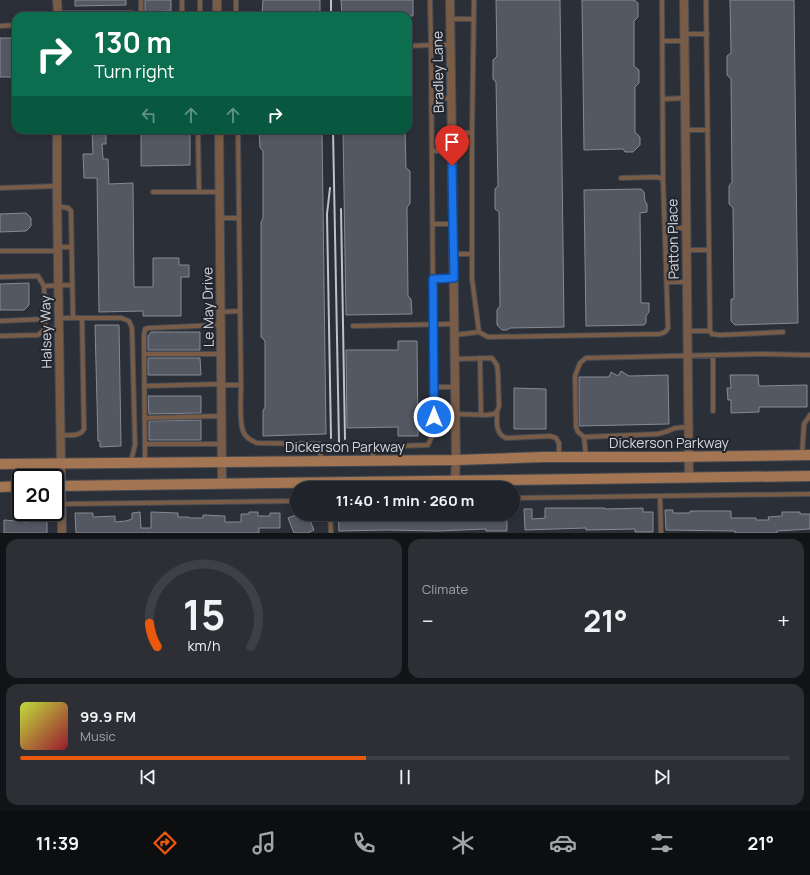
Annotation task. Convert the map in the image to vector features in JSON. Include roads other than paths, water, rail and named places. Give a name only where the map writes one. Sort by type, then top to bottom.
[{"type":"main road","name":"Dickerson Parkway","points":[[0,464],[806,455]]},
{"type":"main road","points":[[64,486],[810,476]]},
{"type":"main road","points":[[0,486],[12,486]]},
{"type":"street","points":[[57,0],[58,12]]},
{"type":"street","points":[[217,0],[217,12]]},
{"type":"street","name":"Bradley Lane","points":[[450,0],[456,414],[455,480]]},
{"type":"street","name":"Patton Place","points":[[684,0],[689,478]]},
{"type":"street","name":"Halsey Way","points":[[58,134],[57,206],[60,469]]},
{"type":"street","name":"Le May Drive","points":[[219,134],[222,484]]},
{"type":"street","name":"Halsey Way","points":[[62,521],[62,533]]},
{"type":"lane","points":[[141,0],[141,10],[143,12]]},
{"type":"lane","points":[[182,0],[182,12]]},
{"type":"lane","points":[[200,0],[200,12]]},
{"type":"lane","points":[[236,0],[236,12]]},
{"type":"lane","points":[[373,460],[373,447],[428,445],[434,432],[430,0]]},
{"type":"lane","points":[[474,0],[472,278],[479,332]]},
{"type":"lane","points":[[454,335],[479,332],[488,337],[660,334],[665,332],[668,328],[663,178],[662,0]]},
{"type":"lane","points":[[706,0],[710,331]]},
{"type":"lane","points":[[450,19],[474,19]]},
{"type":"lane","points":[[0,26],[12,25]]},
{"type":"lane","points":[[662,41],[707,34]]},
{"type":"lane","points":[[412,46],[451,45]]},
{"type":"lane","points":[[432,99],[451,98]]},
{"type":"lane","points":[[663,98],[685,98]]},
{"type":"lane","points":[[685,130],[708,130]]},
{"type":"lane","points":[[452,132],[472,133]]},
{"type":"lane","points":[[198,134],[199,192]]},
{"type":"lane","points":[[238,134],[241,385],[243,432],[248,438],[263,444],[320,444],[321,461]]},
{"type":"lane","points":[[432,152],[452,151]]},
{"type":"lane","points":[[621,178],[663,178]]},
{"type":"lane","points":[[0,188],[57,186]]},
{"type":"lane","points":[[153,192],[219,192]]},
{"type":"lane","points":[[57,206],[68,208],[71,211],[73,318]]},
{"type":"lane","points":[[220,218],[239,218]]},
{"type":"lane","points":[[433,224],[453,224]]},
{"type":"lane","points":[[665,228],[686,228]]},
{"type":"lane","points":[[0,251],[58,249],[71,246]]},
{"type":"lane","points":[[686,250],[709,250]]},
{"type":"lane","points":[[454,254],[472,254]]},
{"type":"lane","points":[[0,277],[38,276],[44,286],[45,329]]},
{"type":"lane","points":[[433,279],[454,278]]},
{"type":"lane","points":[[666,282],[687,282]]},
{"type":"lane","points":[[44,286],[72,285]]},
{"type":"lane","points":[[221,312],[240,311]]},
{"type":"lane","points":[[59,318],[121,318],[129,321],[132,328],[135,445],[130,463]]},
{"type":"lane","points":[[60,435],[78,435],[84,429],[82,318]]},
{"type":"lane","points":[[0,321],[44,320]]},
{"type":"lane","points":[[353,326],[454,324]]},
{"type":"lane","points":[[145,462],[145,329],[221,325]]},
{"type":"lane","points":[[0,336],[38,335],[45,329],[59,329]]},
{"type":"lane","points":[[687,331],[710,331],[712,334],[783,332]]},
{"type":"lane","points":[[144,354],[221,354]]},
{"type":"lane","points":[[688,427],[675,428],[658,434],[584,437],[578,432],[576,427],[575,376],[580,363],[586,358],[688,355],[810,355]]},
{"type":"lane","points":[[713,355],[713,411]]},
{"type":"lane","points":[[480,358],[481,415]]},
{"type":"lane","points":[[455,359],[492,358],[497,365],[499,406],[497,412],[498,432],[501,436],[506,438],[550,436],[556,438],[559,457]]},
{"type":"lane","points":[[144,386],[221,384],[241,385]]},
{"type":"lane","points":[[434,387],[455,387]]},
{"type":"lane","points":[[456,414],[481,415],[494,414],[497,412]]},
{"type":"lane","points":[[806,455],[803,429],[804,424],[810,415]]},
{"type":"lane","points":[[145,418],[222,416]]},
{"type":"lane","points":[[584,437],[586,457]]},
{"type":"lane","points":[[145,444],[222,444]]},
{"type":"lane","points":[[520,498],[810,494]]},
{"type":"lane","points":[[660,497],[661,533]]},
{"type":"lane","points":[[64,504],[290,501]]},
{"type":"lane","points":[[330,521],[331,533]]},
{"type":"railway","points":[[331,0],[331,12]]},
{"type":"railway","points":[[333,134],[339,442]]},
{"type":"railway","points":[[330,188],[327,214],[331,438]]},
{"type":"railway","points":[[341,209],[345,439]]}]
